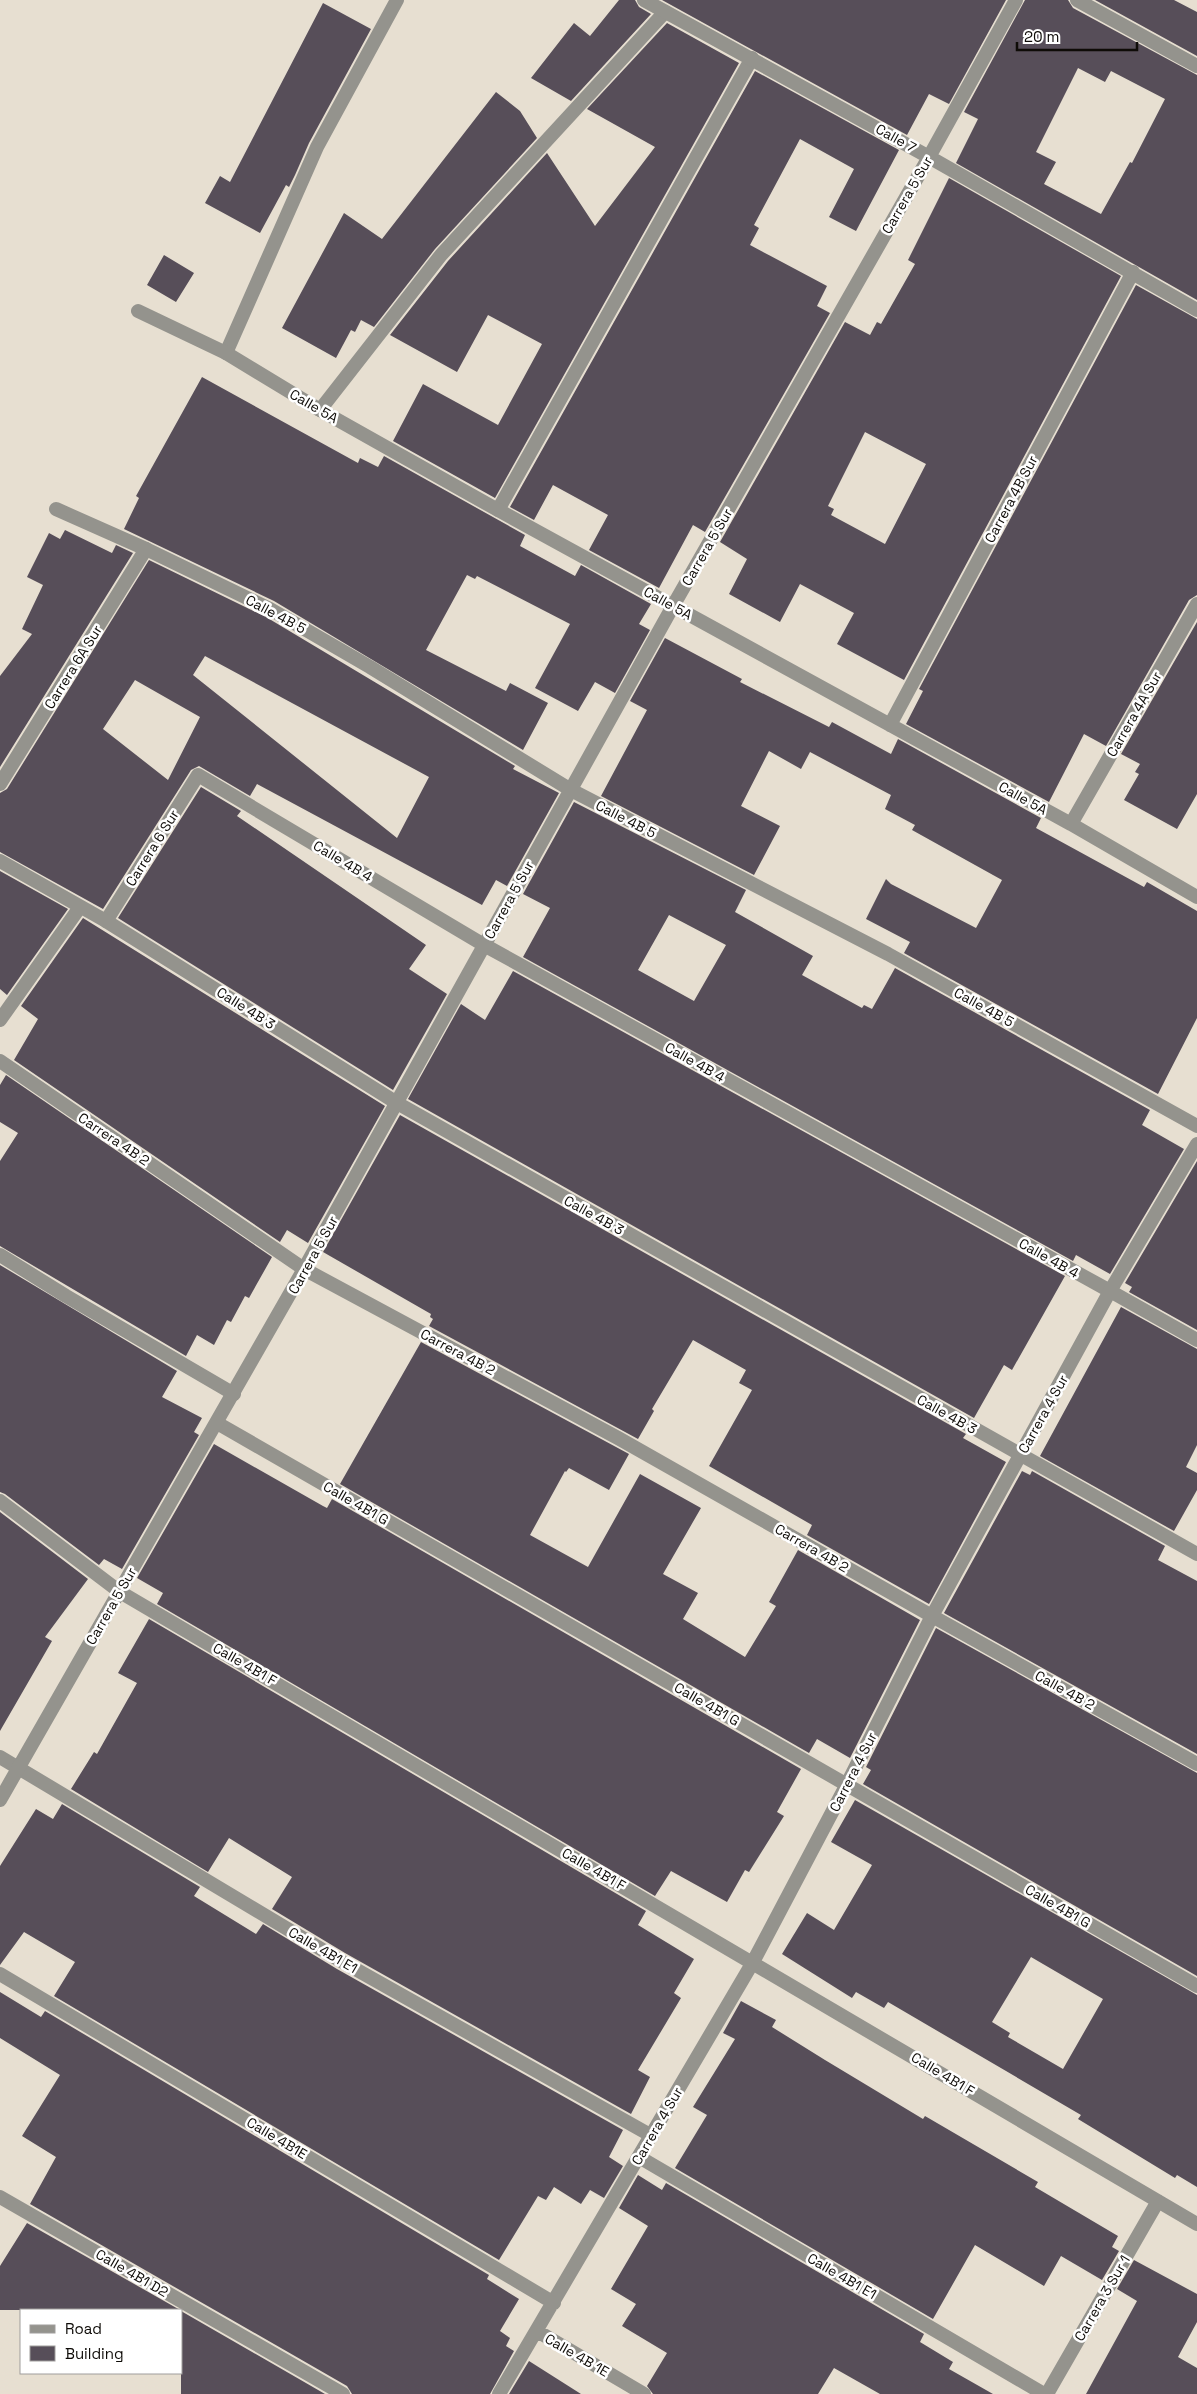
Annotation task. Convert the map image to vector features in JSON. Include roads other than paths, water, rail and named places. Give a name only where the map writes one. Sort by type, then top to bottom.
[{"type":"street","points":[[226,353],[317,147],[397,0]]},
{"type":"street","name":"Calle 7","points":[[644,0],[929,156],[1197,310]]},
{"type":"street","name":"Carrera 5 Sur","points":[[0,1800],[304,1270],[673,606],[1016,0]]},
{"type":"street","points":[[1077,0],[1197,66]]},
{"type":"street","points":[[320,410],[441,255],[665,12]]},
{"type":"street","points":[[498,510],[752,58]]},
{"type":"street","name":"Carrera 4B Sur","points":[[890,725],[1132,272]]},
{"type":"street","name":"Calle 5A","points":[[138,311],[226,353],[320,410],[498,510],[1071,824],[1197,897]]},
{"type":"street","name":"Calle 4B 5","points":[[56,509],[146,549],[270,609],[370,667],[570,790],[888,954],[1197,1126]]},
{"type":"street","name":"Carrera 6A Sur","points":[[0,784],[146,549]]},
{"type":"street","name":"Carrera 4A Sur","points":[[1071,824],[1197,604]]},
{"type":"street","name":"Carrera 6 Sur","points":[[106,921],[198,775]]},
{"type":"street","name":"Calle 4B 4","points":[[198,775],[484,945],[1197,1340]]},
{"type":"street","name":"Calle 4B 3","points":[[0,861],[106,921],[397,1103],[1197,1554]]},
{"type":"street","points":[[0,1020],[80,906]]},
{"type":"street","name":"Carrera 4B 2","points":[[0,1061],[304,1270],[618,1438],[932,1616]]},
{"type":"street","name":"Carrera 4 Sur","points":[[498,2394],[537,2332],[753,1962],[847,1784],[932,1616],[1110,1291],[1197,1144]]},
{"type":"street","points":[[0,1255],[66,1296],[234,1394]]},
{"type":"street","name":"Calle 4B1 G","points":[[216,1423],[1197,1986]]},
{"type":"street","name":"Calle 4B1 F","points":[[0,1501],[120,1592],[1197,2224]]},
{"type":"street","name":"Calle 4B 2","points":[[932,1616],[1197,1764]]},
{"type":"street","name":"Calle 4B1 E1","points":[[0,1756],[341,1961],[652,2136]]},
{"type":"street","name":"Calle 4B1E","points":[[0,1974],[554,2303]]},
{"type":"street","name":"Calle 4B1 E1","points":[[639,2157],[1046,2394]]},
{"type":"street","name":"Calle 4B1 D2","points":[[0,2197],[343,2394]]},
{"type":"street","name":"Carrera 3 Sur 1","points":[[1046,2394],[1158,2201]]},
{"type":"street","name":"Calle 4B 1E","points":[[537,2332],[644,2394]]}]
